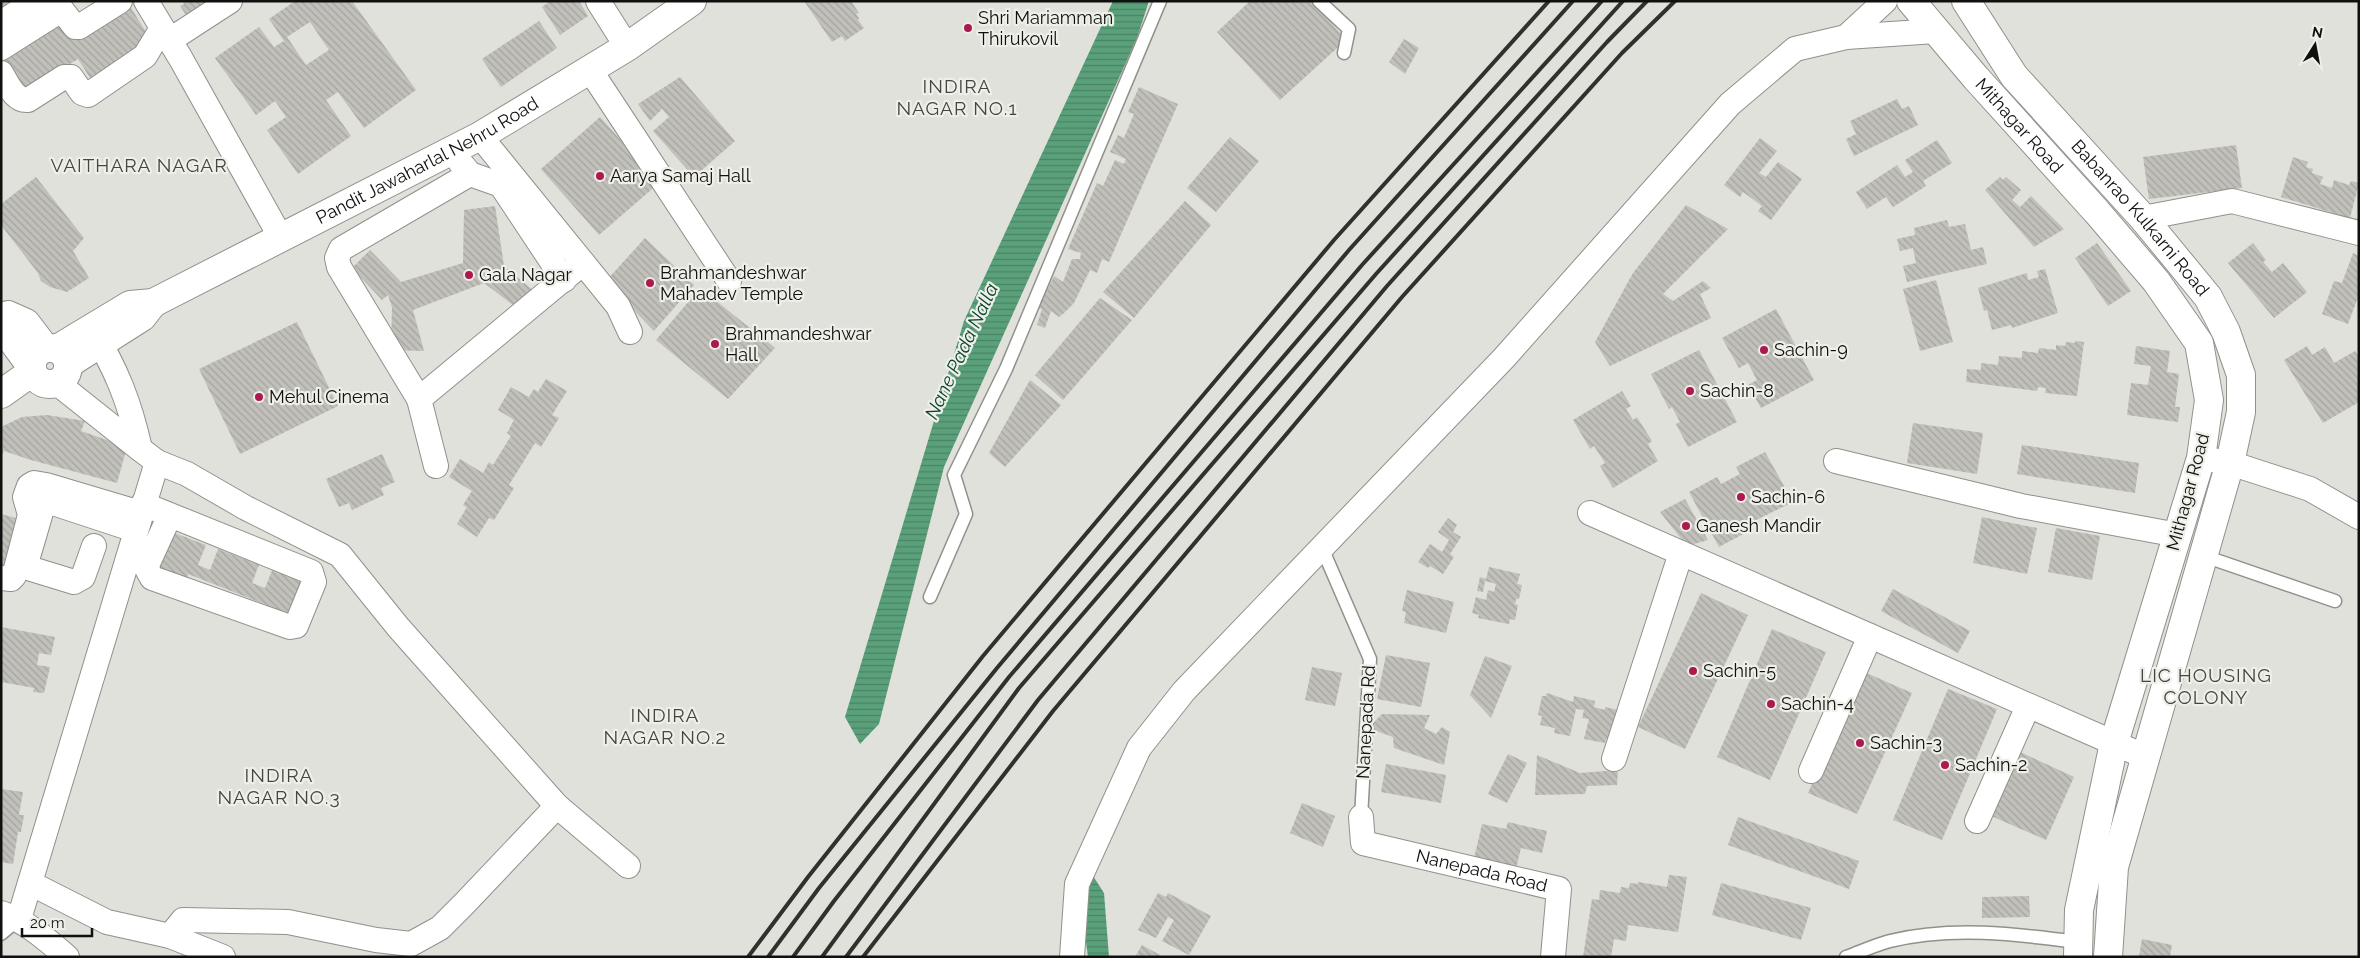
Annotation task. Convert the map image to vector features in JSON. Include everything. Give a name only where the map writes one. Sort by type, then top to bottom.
[{"type":"street","points":[[1,23],[35,1]]},
{"type":"street","points":[[1,48],[58,6],[71,25],[79,27],[120,1]]},
{"type":"street","points":[[146,1],[281,238]]},
{"type":"street","points":[[1,73],[17,97],[22,100],[28,100],[64,77],[71,77],[82,93],[88,95],[145,56],[166,34],[230,1]]},
{"type":"street","points":[[598,1],[627,47]]},
{"type":"street","name":"Pandit Jawaharlal Nehru Road","points":[[96,336],[130,305],[153,303],[480,136],[627,47],[692,1]]},
{"type":"street","points":[[1846,37],[1885,1]]},
{"type":"street","name":"Mithagar Road","points":[[1911,1],[2156,281],[2199,343],[2209,400],[2201,458],[2114,743],[2079,910],[2078,949]]},
{"type":"street","name":"Babanrao Kulkarni Road","points":[[1966,1],[2014,76],[2143,218],[2208,298],[2226,332],[2241,375],[2241,412],[2230,463]]},
{"type":"street","points":[[1072,957],[1077,884],[1139,748],[1184,691],[1504,358],[1730,104],[1795,49],[1846,37],[1936,31]]},
{"type":"street","points":[[590,70],[729,281]]},
{"type":"street","points":[[480,136],[618,306],[630,332]]},
{"type":"street","points":[[451,151],[470,174],[501,186],[564,280]]},
{"type":"street","points":[[436,466],[419,400],[339,267],[337,258],[341,249],[470,174]]},
{"type":"street","points":[[363,196],[382,225]]},
{"type":"street","points":[[2143,218],[2232,201],[2359,233]]},
{"type":"street","points":[[419,400],[583,263]]},
{"type":"street","points":[[5,311],[6,332],[49,364],[149,455],[187,474],[246,508],[340,555],[398,627],[557,806],[628,866]]},
{"type":"street","points":[[1,394],[96,336],[119,376],[149,455],[140,516],[30,883],[7,922],[37,931],[67,957]]},
{"type":"street","points":[[2201,458],[2230,463],[2310,489],[2359,517]]},
{"type":"street","points":[[1836,461],[2021,506],[2178,535]]},
{"type":"street","name":"Mithagar Road","points":[[2108,957],[2114,867],[2230,463]]},
{"type":"street","points":[[1,578],[11,579],[14,576],[30,515],[25,498],[29,486],[34,483],[46,485],[140,516]]},
{"type":"street","points":[[94,546],[83,577],[74,582],[25,567],[44,502],[140,516],[170,515],[311,572],[314,582],[296,626],[290,627],[152,578],[147,569],[148,563],[170,515]]},
{"type":"street","points":[[1590,513],[2146,758]]},
{"type":"street","points":[[1614,759],[1681,553]]},
{"type":"street","points":[[1811,771],[1870,636]]},
{"type":"street","points":[[1977,821],[2028,706]]},
{"type":"street","points":[[170,936],[183,920],[288,922],[376,940],[411,944],[440,928],[557,806]]},
{"type":"street","name":"Nanepada Road","points":[[1361,817],[1363,843],[1559,889],[1553,957]]},
{"type":"street","points":[[30,883],[107,922],[170,936],[223,957]]},
{"type":"lane","points":[[930,597],[966,514],[954,475],[1006,369],[1160,1]]},
{"type":"lane","points":[[1319,1],[1349,29],[1344,53]]},
{"type":"lane","name":"Nanepada Rd","points":[[1322,548],[1370,660],[1361,817]]},
{"type":"lane","points":[[2204,556],[2335,601]]},
{"type":"lane","points":[[1846,957],[1890,941],[1943,934],[1997,932],[2078,949]]},
{"type":"water","name":"Nane Pada Nalla","points":[[1113,1],[1149,1],[1137,38],[944,467],[879,724],[860,744],[845,717],[964,321]]},
{"type":"water","points":[[1093,876],[1104,893],[1109,957],[1088,957],[1080,900]]},
{"type":"building","points":[[1,1],[27,1],[1,18]]},
{"type":"building","points":[[183,1],[213,1],[188,18],[180,6],[184,4]]},
{"type":"building","points":[[295,1],[352,1],[416,90],[364,128],[338,92],[326,100],[351,136],[298,174],[267,130],[286,117],[275,101],[256,115],[215,58],[259,27],[274,47],[284,41],[269,19]],"holes":[[[310,22],[329,50],[306,65],[287,37]]]},
{"type":"building","points":[[550,1],[579,1],[588,16],[560,35],[542,7]]},
{"type":"building","points":[[804,1],[851,1],[859,13],[856,14],[859,18],[858,20],[864,28],[845,41],[842,36],[832,42]]},
{"type":"building","points":[[1250,1],[1312,1],[1346,40],[1280,100],[1217,32]]},
{"type":"building","points":[[128,3],[151,40],[90,78],[78,59],[21,94],[1,64],[1,55],[60,18]]},
{"type":"building","points":[[539,21],[557,48],[501,87],[482,59]]},
{"type":"building","points":[[1404,39],[1419,48],[1405,74],[1389,62]]},
{"type":"building","points":[[680,77],[735,141],[694,177],[653,131],[669,117],[662,109],[650,121],[638,104]]},
{"type":"building","points":[[1139,87],[1178,104],[1109,262],[1102,259],[1097,273],[1090,270],[1074,303],[1064,313],[1059,317],[1051,311],[1045,328],[1037,325],[1042,309],[1038,308],[1054,276],[1063,282],[1072,259],[1080,259],[1081,253],[1068,249],[1097,183],[1103,186],[1115,160],[1124,164],[1126,159],[1110,152],[1118,135],[1124,138],[1134,114],[1128,112]]},
{"type":"building","points":[[1897,99],[1902,109],[1909,106],[1918,125],[1854,156],[1846,139],[1856,134],[1850,121]]},
{"type":"building","name":"Aarya Samaj Hall","points":[[600,117],[659,183],[599,235],[541,169]]},
{"type":"building","points":[[1230,137],[1259,161],[1216,212],[1187,188]]},
{"type":"building","points":[[1760,138],[1777,151],[1759,173],[1766,177],[1778,162],[1802,179],[1771,220],[1758,211],[1762,206],[1743,192],[1740,197],[1724,185]]},
{"type":"building","points":[[1937,140],[1952,163],[1923,181],[1926,186],[1893,207],[1886,197],[1867,209],[1856,192],[1897,165],[1905,177],[1913,172],[1905,160]]},
{"type":"building","points":[[2236,145],[2242,188],[2149,199],[2143,157]]},
{"type":"building","points":[[2293,157],[2308,162],[2306,167],[2313,169],[2312,173],[2323,177],[2320,184],[2332,188],[2334,180],[2349,185],[2351,181],[2359,183],[2350,218],[2281,197]]},
{"type":"building","points":[[36,177],[84,238],[73,251],[89,278],[67,292],[50,287],[41,281],[38,273],[1,225],[1,204]]},
{"type":"building","points":[[2000,177],[2003,180],[2006,177],[2021,190],[2012,200],[2020,207],[2031,196],[2064,229],[2034,247],[1985,190]]},
{"type":"building","points":[[1185,201],[1211,225],[1134,318],[1103,292]]},
{"type":"building","points":[[1686,205],[1728,229],[1663,294],[1673,301],[1703,281],[1711,288],[1700,294],[1711,318],[1610,366],[1595,342],[1633,273]]},
{"type":"building","name":"Gala Nagar","points":[[495,206],[504,266],[535,292],[517,308],[484,283],[413,310],[424,351],[391,350],[392,307],[388,295],[382,300],[352,268],[370,250],[401,282],[463,263],[464,210]]},
{"type":"building","points":[[1947,220],[1949,227],[1965,224],[1971,250],[1983,247],[1987,264],[1907,282],[1903,266],[1916,263],[1913,248],[1900,251],[1897,239],[1915,235],[1914,228]]},
{"type":"building","name":"Brahmandeshwar Mahadev Temple","points":[[645,238],[694,285],[654,331],[606,281]]},
{"type":"building","points":[[2097,243],[2131,291],[2108,306],[2075,258]]},
{"type":"building","points":[[2253,243],[2266,260],[2263,262],[2272,272],[2283,263],[2307,292],[2274,318],[2228,263]]},
{"type":"building","points":[[2353,253],[2359,256],[2359,300],[2357,300],[2348,324],[2322,314],[2334,281],[2342,283]]},
{"type":"building","points":[[2045,269],[2058,313],[2012,328],[2011,325],[1992,330],[1987,310],[1984,311],[1978,288],[2027,273],[2028,280],[2039,277],[2037,271]]},
{"type":"building","points":[[1936,280],[1953,342],[1920,351],[1903,289]]},
{"type":"building","name":"Brahmandeshwar Hall","points":[[700,288],[775,348],[728,399],[656,340]]},
{"type":"building","points":[[1100,298],[1132,320],[1063,400],[1035,375]]},
{"type":"building","name":"Sachin-9","points":[[1776,309],[1814,380],[1761,408],[1748,385],[1757,380],[1748,363],[1739,368],[1722,338]]},
{"type":"building","points":[[297,322],[338,406],[240,454],[199,369]]},
{"type":"building","points":[[2075,341],[2084,342],[2077,396],[2045,393],[2046,388],[2038,387],[2037,391],[1966,382],[1967,369],[1981,370],[1981,363],[1998,365],[1999,356],[2022,358],[2022,351],[2038,353],[2039,348],[2056,350],[2056,345],[2065,346],[2066,342],[2075,343]]},
{"type":"building","points":[[2136,346],[2170,351],[2167,372],[2179,374],[2175,407],[2180,407],[2178,422],[2127,415],[2131,383],[2148,385],[2151,366],[2134,364]]},
{"type":"building","points":[[2307,346],[2312,355],[2325,347],[2334,363],[2355,351],[2359,357],[2359,402],[2323,423],[2284,360]]},
{"type":"building","name":"Sachin-8","points":[[1699,350],[1737,422],[1688,447],[1676,424],[1680,422],[1672,407],[1669,409],[1651,374]]},
{"type":"building","points":[[546,379],[567,391],[552,415],[559,418],[541,447],[535,443],[509,485],[514,488],[494,520],[489,518],[477,537],[457,524],[467,507],[463,505],[472,491],[449,477],[460,459],[483,473],[489,462],[493,465],[511,436],[507,433],[514,420],[498,410],[511,387],[529,397],[534,389],[538,392]]},
{"type":"building","points":[[1030,380],[1061,405],[1005,467],[989,453]]},
{"type":"building","points":[[1622,391],[1631,406],[1626,409],[1633,420],[1637,417],[1652,441],[1648,444],[1658,461],[1613,488],[1600,466],[1605,463],[1594,446],[1590,449],[1573,420]]},
{"type":"building","points":[[47,415],[85,421],[81,431],[127,447],[117,483],[4,451],[1,457],[1,427],[22,417]]},
{"type":"building","points":[[1913,423],[1983,433],[1977,474],[1907,463]]},
{"type":"building","points":[[2022,445],[2139,463],[2135,493],[2017,474]]},
{"type":"building","name":"Sachin-6","points":[[1765,452],[1793,502],[1742,527],[1745,533],[1719,547],[1689,492],[1717,477],[1721,484],[1740,474],[1736,467]]},
{"type":"building","points":[[382,454],[395,482],[381,488],[384,495],[352,510],[349,503],[339,507],[326,479]]},
{"type":"building","name":"Ganesh Mandir","points":[[1685,499],[1708,540],[1687,546],[1660,512]]},
{"type":"building","points":[[1,514],[27,521],[4,570],[1,570]]},
{"type":"building","points":[[1982,517],[2037,528],[2027,574],[1973,563]]},
{"type":"building","points":[[1448,518],[1457,525],[1453,532],[1461,537],[1450,554],[1454,557],[1443,574],[1430,566],[1428,568],[1418,562],[1430,544],[1442,552],[1449,540],[1438,532]]},
{"type":"building","points":[[2056,528],[2100,536],[2092,580],[2048,572]]},
{"type":"building","points":[[172,532],[206,545],[198,565],[210,570],[218,549],[259,565],[252,583],[265,588],[273,568],[308,582],[292,623],[265,612],[267,605],[188,574],[187,579],[156,571]]},
{"type":"building","points":[[1489,567],[1520,574],[1517,584],[1522,585],[1519,599],[1516,599],[1515,604],[1518,605],[1515,620],[1510,619],[1509,624],[1478,618],[1479,615],[1472,613],[1476,597],[1486,600],[1488,590],[1494,592],[1496,584],[1485,581],[1483,592],[1477,591],[1480,577],[1486,579]]},
{"type":"building","points":[[1893,589],[1970,631],[1958,653],[1881,611]]},
{"type":"building","points":[[1407,590],[1454,602],[1446,633],[1404,623],[1406,612],[1402,611]]},
{"type":"building","name":"Sachin-5","points":[[1701,593],[1748,615],[1685,749],[1638,727]]},
{"type":"building","points":[[1,627],[55,637],[51,655],[39,653],[37,665],[50,667],[44,693],[33,692],[34,688],[1,682]]},
{"type":"building","name":"Sachin-4","points":[[1772,629],[1826,652],[1770,780],[1717,757]]},
{"type":"building","points":[[1386,655],[1430,663],[1421,707],[1377,699]]},
{"type":"building","points":[[1485,656],[1512,666],[1491,718],[1470,695]]},
{"type":"building","points":[[1312,667],[1342,673],[1335,706],[1305,700]]},
{"type":"building","name":"Sachin-3","points":[[1862,671],[1912,693],[1857,814],[1808,793]]},
{"type":"building","name":"Sachin-2","points":[[1948,689],[1997,709],[1942,840],[1893,820]]},
{"type":"building","points":[[1547,693],[1573,702],[1574,696],[1595,701],[1594,707],[1605,710],[1605,707],[1622,711],[1615,741],[1606,739],[1605,743],[1584,739],[1589,719],[1582,718],[1584,710],[1576,709],[1570,736],[1554,733],[1555,728],[1540,725],[1542,716],[1538,715],[1542,696],[1546,696]]},
{"type":"building","points":[[1382,714],[1430,715],[1424,728],[1436,734],[1442,727],[1450,732],[1444,765],[1394,748],[1393,737],[1368,728]]},
{"type":"building","points":[[2018,751],[2074,777],[2046,840],[1989,815]]},
{"type":"building","points":[[1508,754],[1527,763],[1507,803],[1488,794]]},
{"type":"building","points":[[1537,755],[1580,773],[1618,770],[1617,785],[1587,786],[1585,794],[1535,795]]},
{"type":"building","points":[[1386,764],[1446,775],[1441,803],[1381,792]]},
{"type":"building","points":[[1,789],[23,792],[19,815],[24,815],[21,832],[18,832],[13,864],[1,862]]},
{"type":"building","points":[[1302,803],[1335,816],[1323,847],[1290,833]]},
{"type":"building","points":[[1738,817],[1859,861],[1849,889],[1728,845]]},
{"type":"building","points":[[1508,822],[1547,831],[1542,853],[1521,848],[1514,877],[1472,867],[1482,824],[1506,829]]},
{"type":"building","points":[[1669,875],[1687,877],[1678,932],[1628,925],[1626,941],[1614,939],[1611,957],[1583,957],[1592,899],[1599,900],[1600,890],[1620,893],[1621,887],[1629,888],[1630,883],[1638,884],[1638,882],[1667,887]]},
{"type":"building","points":[[1721,883],[1811,908],[1801,940],[1712,915]]},
{"type":"building","points":[[1158,893],[1166,897],[1168,893],[1211,916],[1189,955],[1162,941],[1174,920],[1168,917],[1156,938],[1138,930]]},
{"type":"building","points":[[2029,896],[2030,917],[1982,918],[1982,897]]},
{"type":"building","points":[[2142,939],[2172,945],[2170,957],[2139,957]]},
{"type":"building","points":[[1142,945],[1160,955],[1159,957],[1135,957]]},
{"type":"railway","points":[[748,957],[808,877],[983,656],[1334,240],[1549,1]]},
{"type":"railway","points":[[768,957],[819,888],[997,668],[1349,250],[1573,1]]},
{"type":"railway","points":[[793,957],[834,901],[1009,677],[1362,265],[1602,1]]},
{"type":"railway","points":[[822,957],[1019,688],[1376,274],[1623,1]]},
{"type":"railway","points":[[846,957],[1038,700],[1387,286],[1607,42],[1647,1]]},
{"type":"railway","points":[[863,957],[1053,711],[1402,297],[1622,53],[1675,1]]},
{"type":"place","name":"Shri Mariamman Thirukovil","points":[[968,28]]},
{"type":"place","name":"Aarya Samaj Hall","points":[[600,176]]},
{"type":"place","name":"Gala Nagar","points":[[469,275]]},
{"type":"place","name":"Brahmandeshwar Mahadev Temple","points":[[650,283]]},
{"type":"place","name":"Brahmandeshwar Hall","points":[[715,344]]},
{"type":"place","name":"Sachin-9","points":[[1764,350]]},
{"type":"place","name":"Sachin-8","points":[[1690,391]]},
{"type":"place","name":"Mehul Cinema","points":[[259,397]]},
{"type":"place","name":"Sachin-6","points":[[1741,497]]},
{"type":"place","name":"Ganesh Mandir","points":[[1686,526]]},
{"type":"place","name":"Sachin-5","points":[[1693,671]]},
{"type":"place","name":"Sachin-4","points":[[1771,704]]},
{"type":"place","name":"Sachin-3","points":[[1860,743]]},
{"type":"place","name":"Sachin-2","points":[[1945,765]]},
{"type":"district","name":"INDIRA NAGAR NO.1","points":[[957,97]]},
{"type":"district","name":"VAITHARA NAGAR","points":[[139,165]]},
{"type":"district","name":"LIC HOUSING COLONY","points":[[2206,686]]},
{"type":"district","name":"INDIRA NAGAR NO.2","points":[[665,726]]},
{"type":"district","name":"INDIRA NAGAR NO.3","points":[[279,786]]}]
